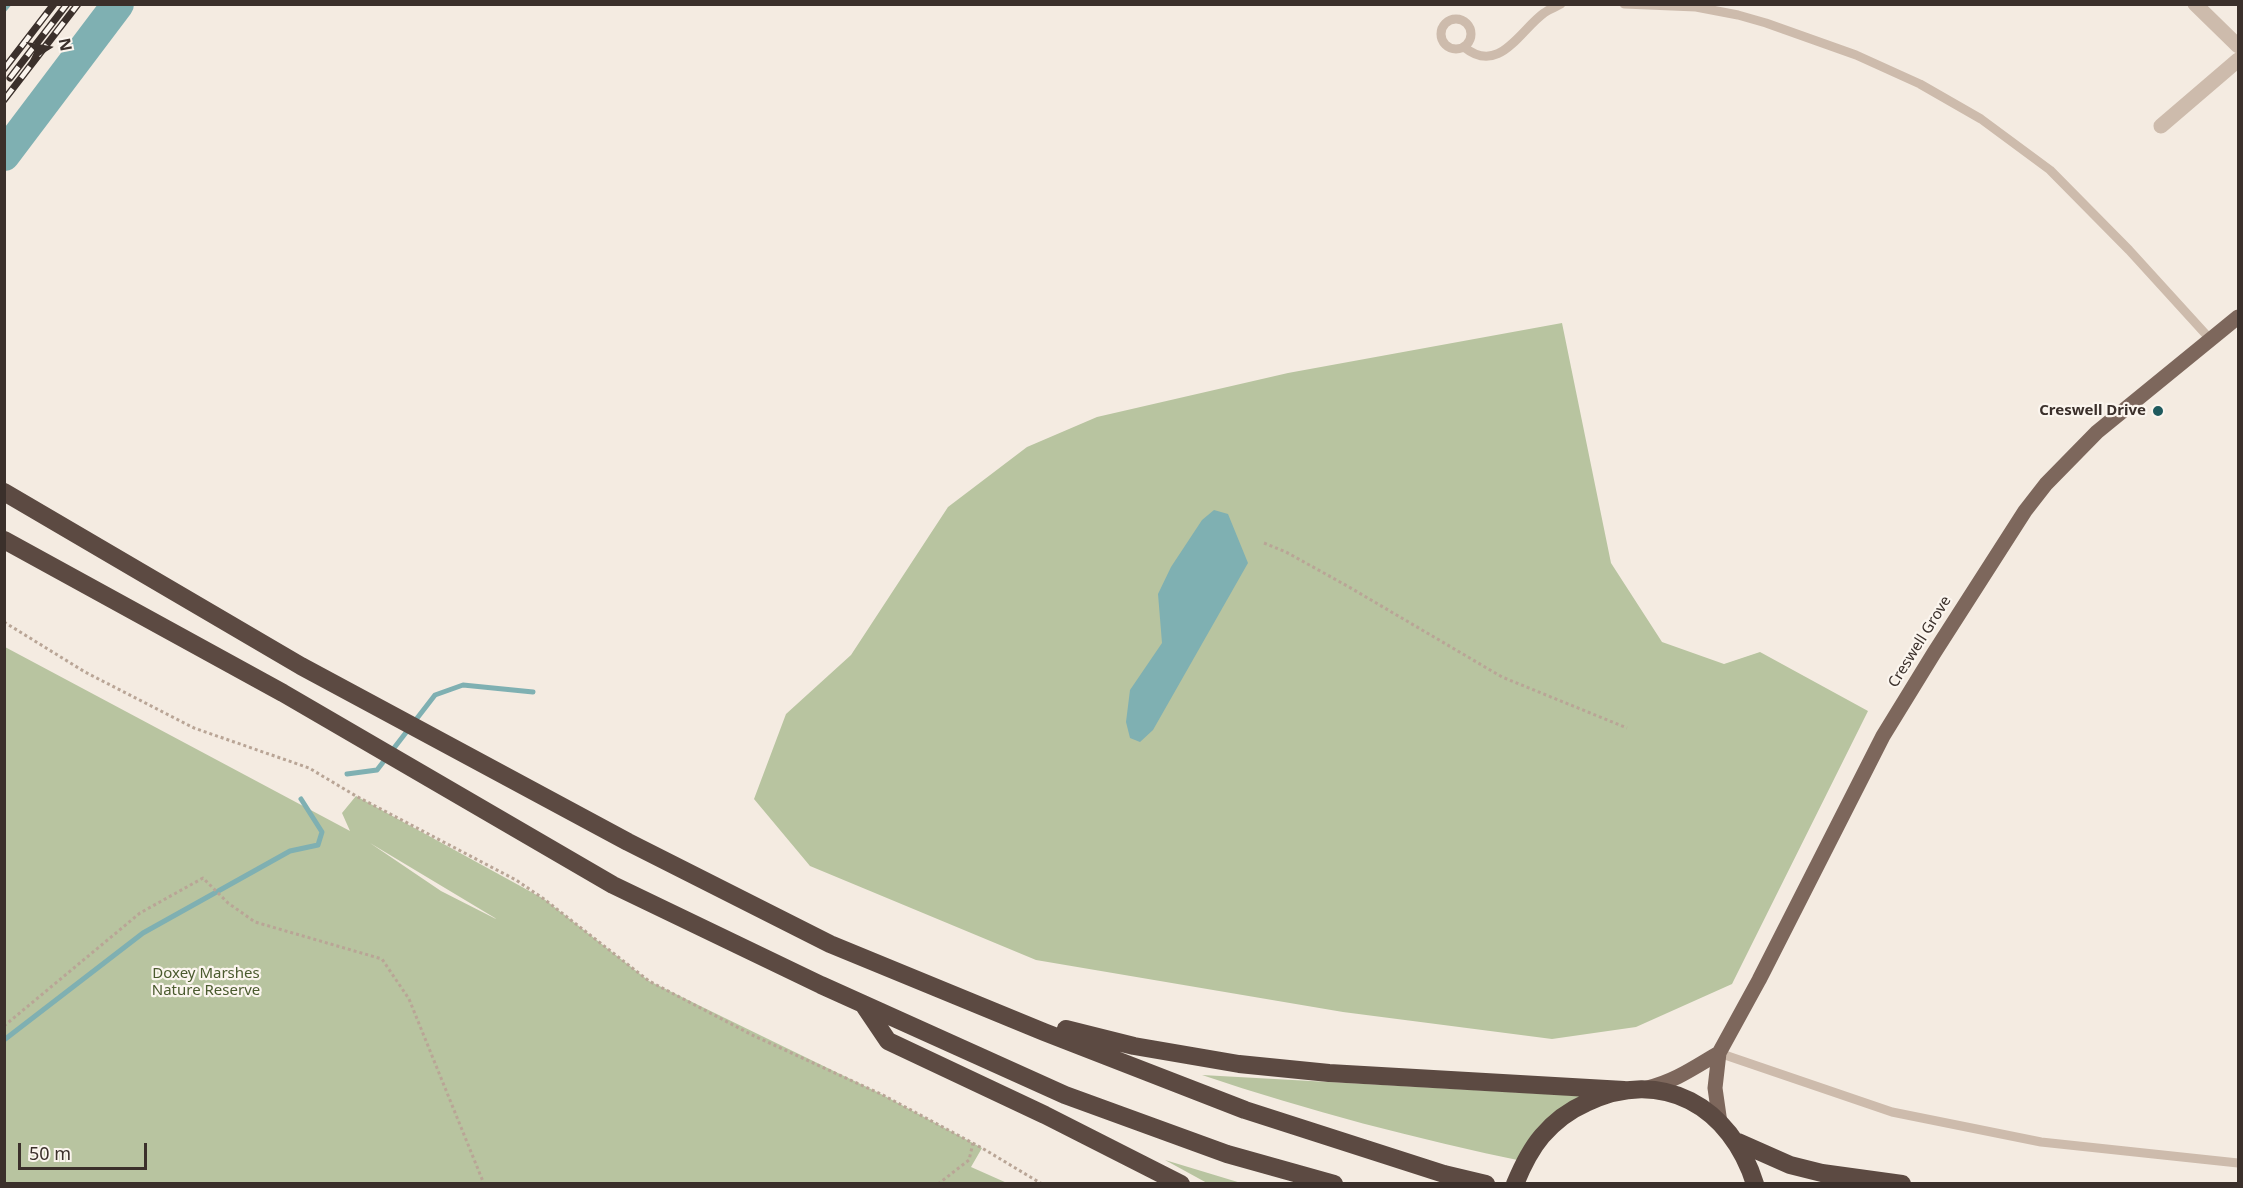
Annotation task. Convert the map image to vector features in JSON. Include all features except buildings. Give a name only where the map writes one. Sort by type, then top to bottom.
[{"type":"highway","points":[[4,492],[301,666],[628,842],[830,944],[1044,1032],[1245,1110],[1444,1174],[1486,1184]]},
{"type":"highway","points":[[4,540],[283,693],[613,885],[820,985],[1053,1089],[1227,1154],[1334,1184]]},
{"type":"highway","points":[[862,1003],[888,1041],[1045,1115],[1181,1184]]},
{"type":"highway","points":[[1044,1032],[1065,1029],[1164,1052],[1278,1068],[1329,1073],[1632,1089],[1679,1096],[1707,1112],[1738,1142],[1755,1184]]},
{"type":"highway","points":[[1515,1184],[1535,1145],[1554,1124],[1588,1102],[1632,1089]]},
{"type":"highway","points":[[1738,1142],[1790,1164],[1822,1173],[1902,1184]]},
{"type":"main road","name":"Creswell Grove","points":[[1720,1123],[1715,1088],[1719,1053],[1759,980],[1883,736],[2025,511],[2052,476],[2097,432],[2238,317]]},
{"type":"main road","points":[[1632,1089],[1664,1084],[1719,1053]]},
{"type":"street","points":[[2196,4],[2238,46]]},
{"type":"street","points":[[2161,126],[2238,60]]},
{"type":"lane","points":[[1464,46],[1478,56],[1497,53],[1518,40],[1545,12],[1561,4]]},
{"type":"lane","points":[[1624,4],[1696,7],[1738,15],[1856,55],[1920,84],[1981,119],[2050,170],[2129,250],[2211,340]]},
{"type":"lane","points":[[1719,1053],[1892,1112],[2041,1142],[2238,1162]]},
{"type":"path","points":[[1264,543],[1286,552],[1349,587],[1502,677],[1627,728]]},
{"type":"path","points":[[4,622],[85,672],[194,728],[309,768],[356,796],[516,880],[544,899],[649,981],[754,1036],[880,1094],[973,1143],[1042,1184]]},
{"type":"path","points":[[4,1026],[140,913],[203,878],[255,922],[382,959],[409,999],[484,1184]]},
{"type":"path","points":[[939,1184],[969,1160],[973,1143]]},
{"type":"green space","points":[[1562,323],[1611,563],[1662,642],[1724,664],[1760,652],[1868,711],[1732,984],[1636,1027],[1552,1039],[1343,1012],[1036,960],[810,866],[754,799],[786,714],[851,655],[948,507],[1027,447],[1097,417],[1288,373]]},
{"type":"green space","name":"Doxey Marshes Nature Reserve","points":[[5,647],[350,831],[342,813],[356,796],[544,899],[649,981],[881,1094],[982,1148],[971,1167],[1007,1183],[5,1183]],"holes":[[[370,843],[496,919],[441,891]]]},
{"type":"green space","points":[[1202,1075],[1582,1096],[1527,1162],[1363,1123],[1282,1101]]},
{"type":"green space","points":[[1165,1160],[1241,1183],[1207,1183]]},
{"type":"water","points":[[1214,510],[1228,514],[1248,563],[1153,730],[1140,742],[1130,738],[1126,722],[1130,690],[1162,643],[1158,594],[1171,567],[1202,520]]},
{"type":"waterway","points":[[4,10],[9,4]]},
{"type":"waterway","points":[[4,155],[118,4]]},
{"type":"waterway","points":[[347,774],[377,770],[435,695],[463,685],[533,692]]},
{"type":"waterway","points":[[4,1040],[143,933],[290,851],[318,845],[322,832],[301,799]]},
{"type":"railway","points":[[4,69],[54,4]]},
{"type":"railway","points":[[10,78],[67,4]]},
{"type":"railway","points":[[4,100],[78,4]]},
{"type":"place","name":"Creswell Drive","points":[[2158,411]]}]
